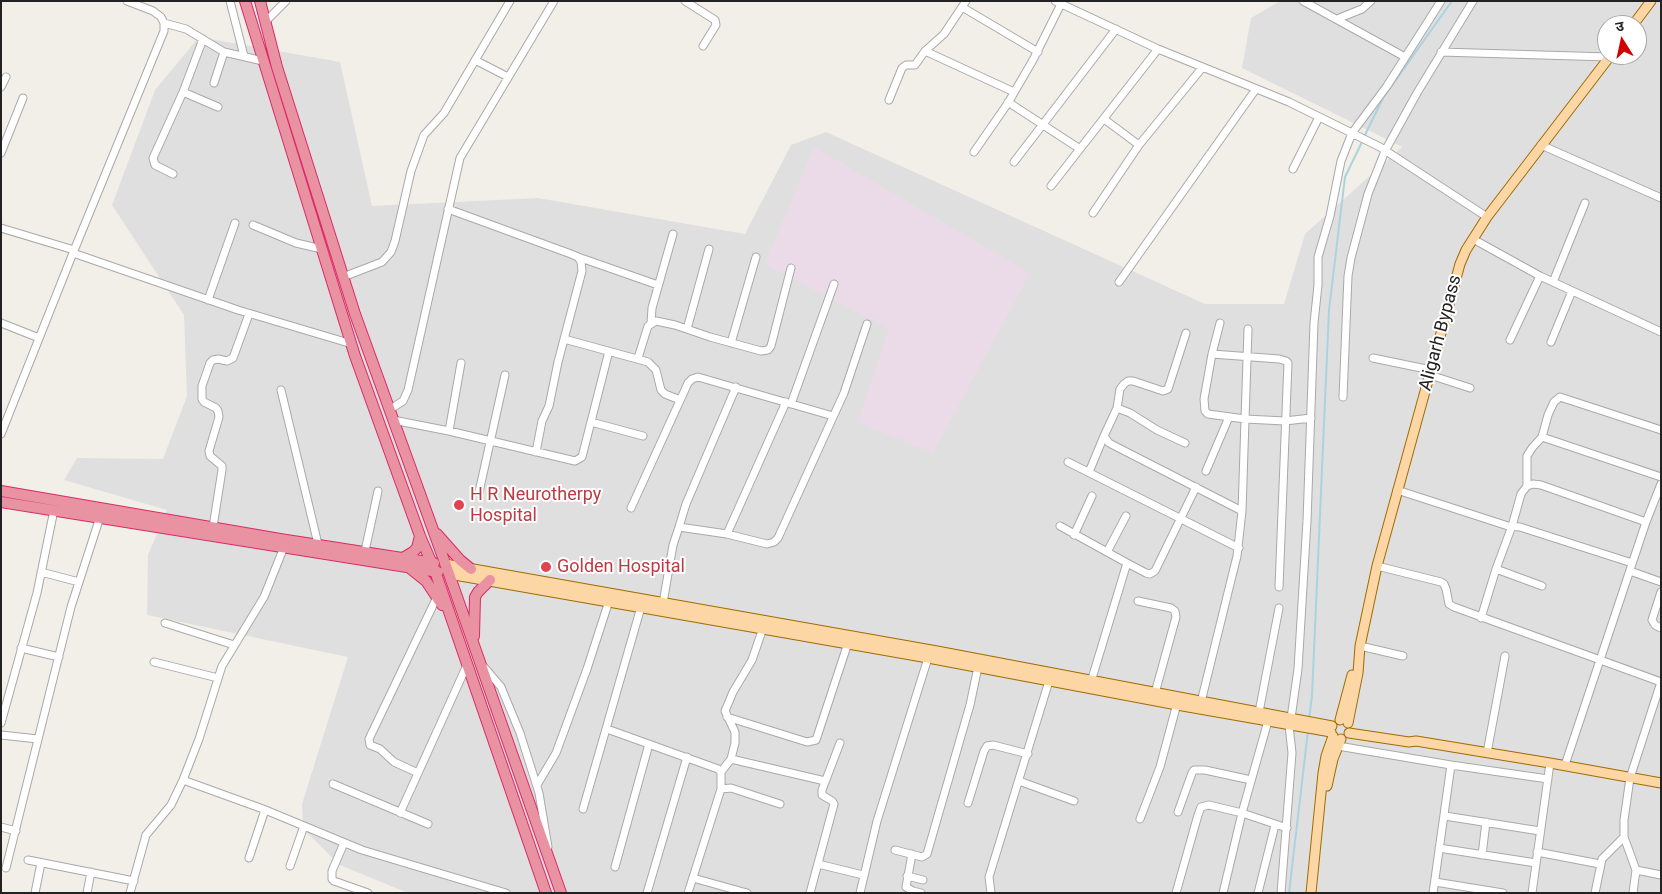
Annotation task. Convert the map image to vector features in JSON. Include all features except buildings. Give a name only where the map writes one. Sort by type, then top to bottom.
[{"type":"highway","points":[[245,1],[352,344],[420,536],[433,567],[546,893]]},
{"type":"highway","points":[[260,1],[277,67],[343,277],[561,893]]},
{"type":"highway","points":[[1,491],[284,547],[409,567],[447,569]]},
{"type":"highway","points":[[1,502],[100,517],[124,516],[213,527],[365,551],[403,558],[433,567]]},
{"type":"highway","points":[[431,525],[456,555],[471,569]]},
{"type":"highway","points":[[403,558],[417,548],[420,536]]},
{"type":"highway","points":[[409,567],[426,581],[451,618]]},
{"type":"highway","points":[[474,646],[475,597],[490,580]]},
{"type":"main road","points":[[1640,15],[1651,1]]},
{"type":"main road","name":"Aligarh Bypass","points":[[1347,726],[1358,673],[1360,650],[1378,566],[1397,490],[1460,264],[1487,217],[1603,65]]},
{"type":"main road","points":[[447,569],[471,569],[945,653],[1268,722],[1294,722]]},
{"type":"main road","points":[[447,569],[490,580],[848,643],[1049,681],[1090,684],[1155,693],[1178,702],[1202,702],[1258,712],[1345,738],[1347,726]]},
{"type":"main road","points":[[1310,893],[1321,802],[1333,759],[1332,733],[1336,721],[1347,726],[1409,742],[1416,741],[1565,765],[1661,783]]},
{"type":"street","points":[[1,434],[73,251],[164,31],[164,23],[161,17],[153,11],[127,1]]},
{"type":"street","points":[[230,1],[244,56]]},
{"type":"street","points":[[343,277],[382,262],[391,252],[396,241],[411,171],[424,135],[444,113],[510,1]]},
{"type":"street","points":[[554,1],[460,158],[408,390],[403,401],[391,415],[536,452],[570,460],[580,460],[610,351]]},
{"type":"street","points":[[685,1],[716,22],[703,46]]},
{"type":"street","points":[[1303,1],[1405,57]]},
{"type":"street","points":[[1337,20],[1362,9],[1370,1]]},
{"type":"street","points":[[1281,893],[1298,669],[1318,257],[1330,216],[1341,161],[1355,135],[1441,1]]},
{"type":"street","points":[[1343,397],[1348,276],[1368,194],[1382,149],[1473,1]]},
{"type":"street","points":[[974,152],[1008,102],[1038,52],[1058,2],[1158,49],[1256,89],[1355,135],[1382,149],[1487,217]]},
{"type":"street","points":[[265,22],[283,3]]},
{"type":"street","points":[[889,100],[902,68],[915,65],[925,50],[948,30],[964,4],[1038,52]]},
{"type":"street","points":[[164,23],[177,26],[224,52],[263,61]]},
{"type":"street","points":[[1014,162],[1116,29]]},
{"type":"street","points":[[173,174],[155,165],[153,158],[183,92],[202,39]]},
{"type":"street","points":[[1051,186],[1158,49]]},
{"type":"street","points":[[925,50],[1014,92]]},
{"type":"street","points":[[214,83],[224,52]]},
{"type":"street","points":[[1441,52],[1597,56]]},
{"type":"street","points":[[475,60],[508,77]]},
{"type":"street","points":[[1093,213],[1139,146],[1202,68]]},
{"type":"street","points":[[1,87],[6,77]]},
{"type":"street","points":[[1119,282],[1256,89]]},
{"type":"street","points":[[183,92],[218,107]]},
{"type":"street","points":[[1,153],[23,98]]},
{"type":"street","points":[[1008,102],[1080,149]]},
{"type":"street","points":[[1294,169],[1319,117]]},
{"type":"street","points":[[1104,119],[1139,146]]},
{"type":"street","points":[[1541,145],[1661,198]]},
{"type":"street","points":[[1553,282],[1586,202]]},
{"type":"street","points":[[448,209],[658,285]]},
{"type":"street","points":[[208,300],[235,222]]},
{"type":"street","points":[[253,225],[296,243],[322,249]]},
{"type":"street","points":[[1,228],[73,251],[249,314],[352,344]]},
{"type":"street","points":[[638,358],[648,326],[651,323],[652,308],[672,234]]},
{"type":"street","points":[[1473,239],[1540,276],[1661,332]]},
{"type":"street","points":[[687,329],[709,249]]},
{"type":"street","points":[[536,452],[542,421],[549,406],[558,362],[582,271],[581,262],[578,257]]},
{"type":"street","points":[[731,343],[756,257]]},
{"type":"street","points":[[651,323],[656,322],[687,329],[761,351],[768,350],[771,346],[791,268]]},
{"type":"street","points":[[1510,340],[1540,276]]},
{"type":"street","points":[[727,534],[788,403],[834,284]]},
{"type":"street","points":[[1551,342],[1572,291]]},
{"type":"street","points":[[213,527],[222,466],[210,456],[209,451],[219,417],[216,408],[202,399],[202,386],[210,363],[213,360],[218,358],[227,361],[233,358],[249,314]]},
{"type":"street","points":[[1,323],[39,338]]},
{"type":"street","points":[[1220,323],[1204,399],[1205,411],[1208,414],[1245,419],[1285,421],[1311,418]]},
{"type":"street","points":[[679,527],[727,534],[762,543],[774,542],[778,538],[847,384],[867,324]]},
{"type":"street","points":[[1202,702],[1239,548],[1242,512],[1248,329]]},
{"type":"street","points":[[1089,472],[1117,408],[1120,389],[1128,381],[1163,391],[1168,390],[1186,333]]},
{"type":"street","points":[[564,339],[638,358],[653,366],[664,394],[680,400]]},
{"type":"street","points":[[1212,354],[1286,361],[1288,367],[1279,587]]},
{"type":"street","points":[[1373,358],[1431,372],[1470,388]]},
{"type":"street","points":[[449,431],[461,363]]},
{"type":"street","points":[[479,492],[506,375]]},
{"type":"street","points":[[631,508],[680,400],[692,379],[698,377],[833,416]]},
{"type":"street","points":[[663,603],[673,545],[686,504],[736,387]]},
{"type":"street","points":[[281,390],[318,544]]},
{"type":"street","points":[[1527,486],[1527,456],[1542,438],[1548,415],[1554,402],[1560,397],[1661,430]]},
{"type":"street","points":[[1117,408],[1130,413],[1157,430],[1185,443]]},
{"type":"street","points":[[1206,471],[1229,417]]},
{"type":"street","points":[[591,422],[643,436]]},
{"type":"street","points":[[1104,436],[1109,443],[1242,512]]},
{"type":"street","points":[[1542,438],[1661,477]]},
{"type":"street","points":[[1068,462],[1239,548]]},
{"type":"street","points":[[1481,618],[1521,494],[1527,486],[1533,484],[1541,485],[1646,522]]},
{"type":"street","points":[[1565,765],[1646,522],[1661,484]]},
{"type":"street","points":[[1060,526],[1150,574],[1155,571],[1196,487]]},
{"type":"street","points":[[1397,490],[1463,512],[1520,527],[1631,567],[1661,582]]},
{"type":"street","points":[[365,551],[378,491]]},
{"type":"street","points":[[1074,535],[1092,496]]},
{"type":"street","points":[[1,723],[41,572],[54,510]]},
{"type":"street","points":[[1107,552],[1126,516]]},
{"type":"street","points":[[6,868],[58,657],[100,517]]},
{"type":"street","points":[[130,893],[146,836],[171,805],[183,780],[199,739],[222,666],[264,597],[284,547]]},
{"type":"street","points":[[1090,684],[1127,563]]},
{"type":"street","points":[[1378,566],[1441,582],[1446,589],[1449,604],[1454,608],[1661,682],[1630,778],[1624,820],[1624,836],[1636,870],[1633,893]]},
{"type":"street","points":[[1496,569],[1542,586]]},
{"type":"street","points":[[41,572],[79,582]]},
{"type":"street","points":[[1661,592],[1652,620],[1654,625],[1661,628]]},
{"type":"street","points":[[418,773],[394,762],[380,749],[370,745],[369,739],[437,597]]},
{"type":"street","points":[[537,786],[556,754],[609,601]]},
{"type":"street","points":[[1138,601],[1171,608],[1175,611],[1176,616],[1155,693]]},
{"type":"street","points":[[583,809],[642,607]]},
{"type":"street","points":[[1258,712],[1279,608]]},
{"type":"street","points":[[164,623],[234,645]]},
{"type":"street","points":[[688,893],[721,789],[721,772],[731,759],[735,743],[735,732],[725,712],[733,692],[752,660],[763,628]]},
{"type":"street","points":[[726,717],[807,742],[816,740],[848,643]]},
{"type":"street","points":[[21,648],[58,657]]},
{"type":"street","points":[[1360,650],[1403,656]]},
{"type":"street","points":[[1487,753],[1505,656]]},
{"type":"street","points":[[860,893],[877,821],[928,658]]},
{"type":"street","points":[[154,662],[218,678]]},
{"type":"street","points":[[480,663],[505,695],[520,733],[537,786],[551,863]]},
{"type":"street","points":[[400,813],[467,665]]},
{"type":"street","points":[[895,850],[922,857],[927,854],[970,705],[978,667]]},
{"type":"street","points":[[990,893],[989,877],[1049,681]]},
{"type":"street","points":[[1140,819],[1160,767],[1178,702]]},
{"type":"street","points":[[1223,893],[1242,813],[1268,722]]},
{"type":"street","points":[[607,729],[687,757],[721,772]]},
{"type":"street","points":[[1332,733],[1451,765],[1548,779]]},
{"type":"street","points":[[1,735],[38,739]]},
{"type":"street","points":[[810,893],[834,804],[822,795],[825,781],[840,743]]},
{"type":"street","points":[[615,867],[649,744]]},
{"type":"street","points":[[968,803],[984,750],[987,746],[993,745],[1028,754]]},
{"type":"street","points":[[647,893],[687,757]]},
{"type":"street","points":[[731,759],[825,781]]},
{"type":"street","points":[[1532,893],[1550,763]]},
{"type":"street","points":[[1433,893],[1451,765]]},
{"type":"street","points":[[1178,812],[1194,770],[1206,770],[1251,780]]},
{"type":"street","points":[[183,780],[265,810],[344,843],[506,893]]},
{"type":"street","points":[[1019,781],[1074,801]]},
{"type":"street","points":[[333,784],[428,824]]},
{"type":"street","points":[[721,789],[731,788],[780,804]]},
{"type":"street","points":[[1176,893],[1198,815],[1202,807],[1210,805],[1287,828]]},
{"type":"street","points":[[249,858],[265,810]]},
{"type":"street","points":[[1445,816],[1540,831]]},
{"type":"street","points":[[1482,855],[1486,822]]},
{"type":"street","points":[[1258,893],[1275,825]]},
{"type":"street","points":[[290,866],[304,826]]},
{"type":"street","points":[[1,827],[16,831]]},
{"type":"street","points":[[1595,893],[1600,864],[1607,852],[1624,836]]},
{"type":"street","points":[[344,843],[331,876],[334,881],[353,891],[368,893]]},
{"type":"street","points":[[1439,848],[1536,863]]},
{"type":"street","points":[[1537,852],[1600,864]]},
{"type":"street","points":[[912,854],[906,887],[921,893]]},
{"type":"street","points":[[28,860],[134,881]]},
{"type":"street","points":[[36,893],[41,863]]},
{"type":"street","points":[[818,864],[863,875]]},
{"type":"street","points":[[1636,870],[1661,875]]},
{"type":"street","points":[[86,893],[91,872]]},
{"type":"street","points":[[907,876],[923,880]]},
{"type":"street","points":[[693,878],[746,893]]},
{"type":"street","points":[[1435,882],[1503,893]]},
{"type":"shaded area","points":[[1280,1],[1661,1],[1661,893],[408,893],[340,865],[303,829],[302,804],[348,657],[147,615],[148,555],[167,510],[64,480],[77,458],[163,459],[187,396],[184,315],[112,205],[155,90],[199,37],[340,62],[372,206],[538,198],[745,234],[791,145],[826,132],[1205,304],[1284,304],[1305,234],[1402,147],[1242,68],[1251,18]]},
{"type":"shaded area","points":[[814,147],[1030,273],[933,453],[858,422],[889,329],[765,264]]},
{"type":"waterway","points":[[1364,137],[1383,98],[1452,1]]},
{"type":"waterway","points":[[1309,719],[1312,696],[1329,310],[1345,177],[1362,142]]},
{"type":"waterway","points":[[1289,893],[1308,731]]},
{"type":"place","name":"H R Neurotherpy Hospital","points":[[459,505]]},
{"type":"place","name":"Golden Hospital","points":[[546,567]]}]
